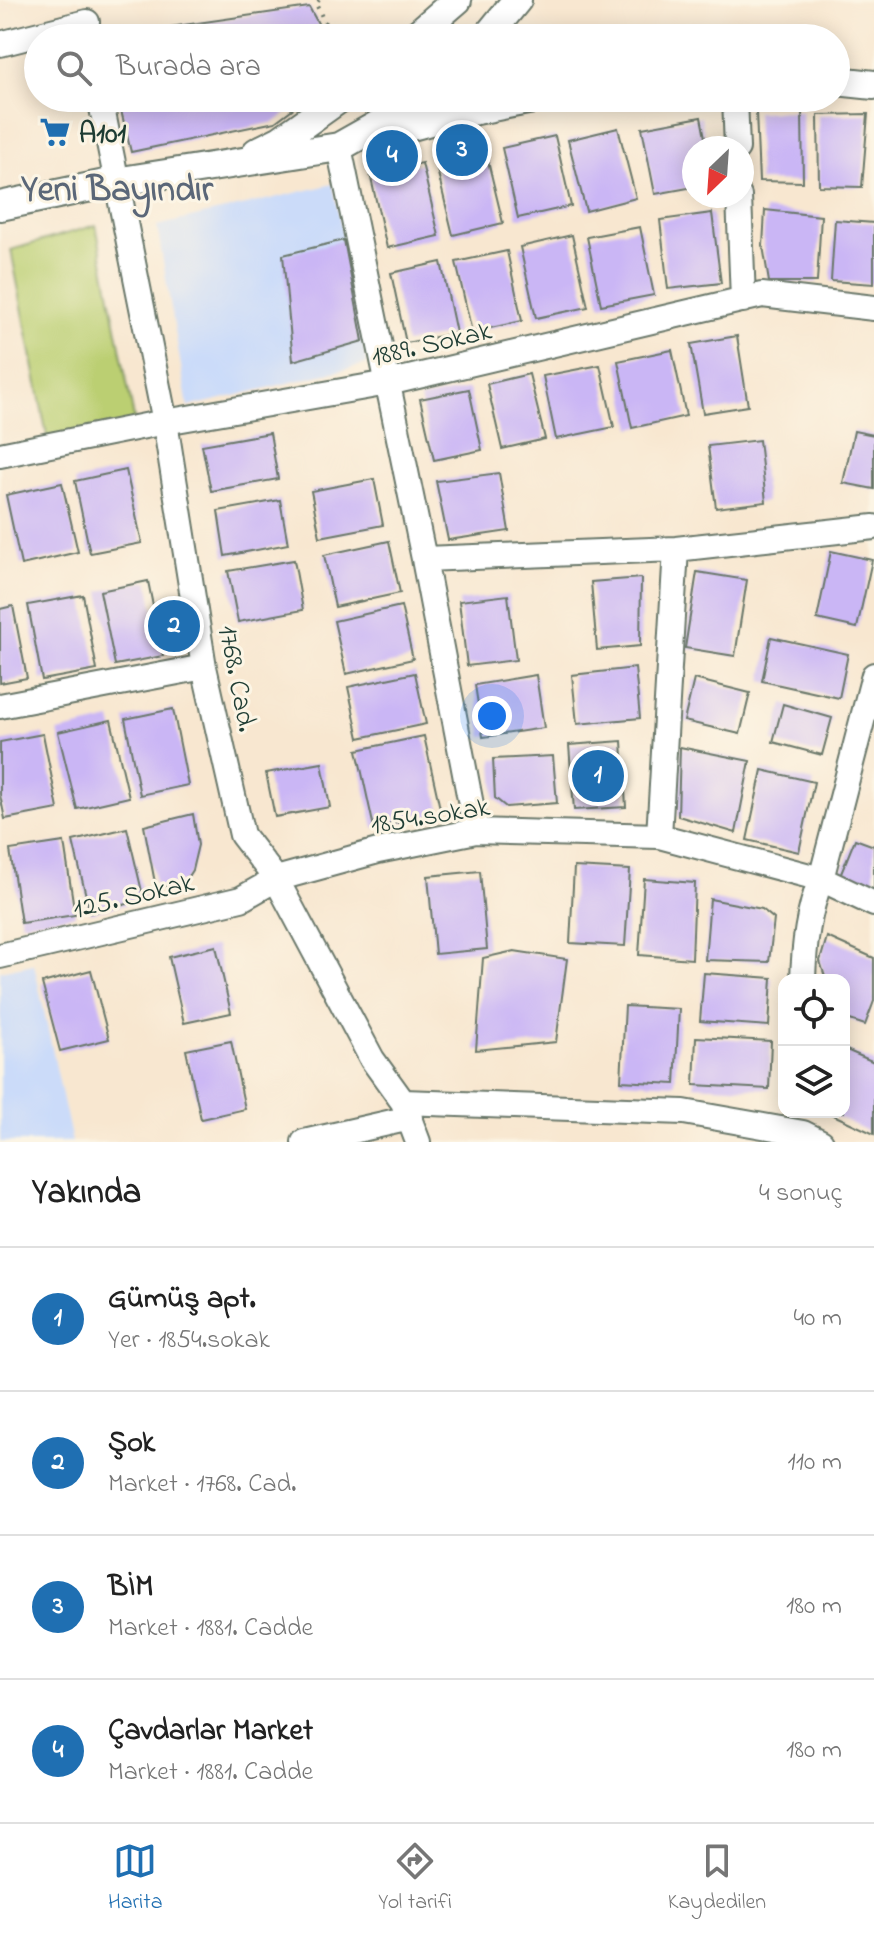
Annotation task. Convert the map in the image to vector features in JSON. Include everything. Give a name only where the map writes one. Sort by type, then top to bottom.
[{"type":"street","points":[[432,24],[457,0]]},
{"type":"street","points":[[497,24],[517,0]]},
{"type":"street","points":[[516,24],[527,0]]},
{"type":"street","points":[[0,44],[24,37]]},
{"type":"street","points":[[850,82],[874,85]]},
{"type":"street","name":"1768. Cad.","points":[[102,112],[165,422],[204,667],[242,835],[276,879],[372,1059],[406,1110],[418,1142]]},
{"type":"street","points":[[239,161],[281,140],[320,112]]},
{"type":"street","points":[[339,147],[400,112]]},
{"type":"street","points":[[451,112],[456,114]]},
{"type":"street","points":[[0,206],[115,182],[339,147],[465,112]]},
{"type":"street","points":[[736,112],[737,136]]},
{"type":"street","points":[[339,147],[424,559],[476,831]]},
{"type":"street","points":[[739,208],[743,300]]},
{"type":"street","name":"1889. Sokak","points":[[0,455],[388,383],[762,295],[874,308]]},
{"type":"street","points":[[424,559],[676,549],[874,527]]},
{"type":"street","points":[[659,836],[676,549]]},
{"type":"street","points":[[0,706],[204,667]]},
{"type":"street","points":[[803,974],[810,907],[821,879],[873,684]]},
{"type":"street","name":"1854.sokak","points":[[276,879],[378,851],[476,831],[659,836],[821,879],[874,904]]},
{"type":"street","name":"125. Sokak","points":[[0,956],[241,899],[276,879]]},
{"type":"street","points":[[304,1142],[406,1110],[684,1112],[808,1132]]},
{"type":"path","points":[[316,1],[326,24]]},
{"type":"shaded area","points":[[333,184],[367,364],[188,407],[157,226]]},
{"type":"shaded area","points":[[34,964],[72,1142],[0,1142],[0,971]]},
{"type":"green space","points":[[96,225],[135,423],[48,441],[11,250]]},
{"type":"building","points":[[309,7],[318,24],[191,24]]},
{"type":"building","points":[[121,112],[288,112],[275,122],[131,152]]},
{"type":"building","points":[[756,112],[802,112],[803,182],[759,181]]},
{"type":"building","points":[[868,114],[862,187],[819,186],[818,115]]},
{"type":"building","points":[[701,117],[705,136],[682,136],[682,189],[655,194],[642,128]]},
{"type":"building","points":[[618,128],[636,198],[586,211],[568,140]]},
{"type":"building","points":[[555,136],[571,206],[518,218],[502,148]]},
{"type":"building","points":[[486,153],[503,223],[453,235],[436,165]]},
{"type":"building","points":[[422,163],[439,236],[387,248],[370,174]]},
{"type":"building","points":[[765,210],[821,216],[817,282],[769,282],[763,246]]},
{"type":"building","points":[[712,213],[721,283],[668,289],[660,220]]},
{"type":"building","points":[[835,220],[874,223],[874,284],[831,281]]},
{"type":"building","points":[[640,227],[654,295],[601,305],[587,237]]},
{"type":"building","points":[[572,235],[588,307],[536,318],[520,247]]},
{"type":"building","points":[[344,240],[363,341],[293,361],[283,255]]},
{"type":"building","points":[[507,251],[522,321],[472,332],[456,262]]},
{"type":"building","points":[[441,262],[456,333],[406,343],[391,273]]},
{"type":"building","points":[[737,336],[748,406],[703,413],[691,344]]},
{"type":"building","points":[[672,350],[686,416],[632,428],[618,361]]},
{"type":"building","points":[[600,365],[614,427],[556,439],[543,376]]},
{"type":"building","points":[[529,374],[545,439],[502,449],[487,384]]},
{"type":"building","points":[[469,389],[482,450],[434,460],[420,399]]},
{"type":"building","points":[[854,431],[874,435],[874,489],[843,483]]},
{"type":"building","points":[[270,433],[278,479],[211,491],[202,445]]},
{"type":"building","points":[[759,440],[766,502],[716,508],[708,446]]},
{"type":"building","points":[[126,470],[142,543],[90,553],[75,481]]},
{"type":"building","points":[[499,473],[509,531],[448,540],[436,481]]},
{"type":"building","points":[[374,479],[383,525],[320,537],[311,491]]},
{"type":"building","points":[[62,483],[78,552],[21,565],[6,495]]},
{"type":"building","points":[[280,500],[288,544],[225,556],[218,511]]},
{"type":"building","points":[[389,541],[400,593],[335,607],[324,555]]},
{"type":"building","points":[[831,551],[872,560],[857,628],[817,619]]},
{"type":"building","points":[[294,560],[303,610],[238,622],[228,571]]},
{"type":"building","points":[[697,572],[747,580],[735,656],[685,648]]},
{"type":"building","points":[[641,578],[640,646],[597,650],[591,582]]},
{"type":"building","points":[[148,581],[163,656],[115,665],[100,591]]},
{"type":"building","points":[[83,595],[97,670],[42,680],[28,605]]},
{"type":"building","points":[[508,595],[516,660],[467,666],[459,601]]},
{"type":"building","points":[[13,606],[27,678],[0,683],[0,609]]},
{"type":"building","points":[[401,606],[413,659],[346,674],[334,621]]},
{"type":"building","points":[[771,637],[848,654],[839,698],[762,681]]},
{"type":"building","points":[[635,668],[640,718],[577,724],[572,675]]},
{"type":"building","points":[[415,673],[426,724],[359,738],[348,687]]},
{"type":"building","points":[[536,675],[544,728],[483,737],[475,685]]},
{"type":"building","points":[[694,679],[750,693],[740,734],[684,721]]},
{"type":"building","points":[[783,704],[832,718],[822,755],[773,742]]},
{"type":"building","points":[[173,709],[188,785],[140,795],[125,719]]},
{"type":"building","points":[[111,720],[129,797],[77,809],[58,732]]},
{"type":"building","points":[[43,734],[58,809],[5,819],[0,795],[0,742]]},
{"type":"building","points":[[424,736],[441,813],[374,828],[357,750]]},
{"type":"building","points":[[622,741],[626,807],[574,810],[569,745]]},
{"type":"building","points":[[680,747],[750,761],[736,833],[678,816]]},
{"type":"building","points":[[553,756],[557,803],[506,807],[495,798],[493,759]]},
{"type":"building","points":[[322,763],[330,807],[275,817],[266,773]]},
{"type":"building","points":[[762,770],[814,782],[799,852],[747,840]]},
{"type":"building","points":[[193,814],[198,845],[192,870],[185,881],[156,888],[144,826]]},
{"type":"building","points":[[127,828],[144,900],[90,913],[73,841]]},
{"type":"building","points":[[855,839],[874,846],[874,896],[838,881]]},
{"type":"building","points":[[64,842],[75,915],[21,923],[10,850]]},
{"type":"building","points":[[574,867],[630,870],[625,946],[570,943]]},
{"type":"building","points":[[480,871],[487,949],[435,954],[428,876]]},
{"type":"building","points":[[644,879],[695,883],[692,959],[639,955]]},
{"type":"building","points":[[710,899],[762,909],[774,919],[769,962],[705,960]]},
{"type":"building","points":[[827,937],[874,958],[874,1001],[865,1025],[850,1020],[850,974],[824,974],[820,961]]},
{"type":"building","points":[[216,946],[231,1013],[184,1023],[169,957]]},
{"type":"building","points":[[514,951],[567,959],[556,1042],[476,1050],[483,958]]},
{"type":"building","points":[[91,970],[109,1039],[60,1051],[42,983]]},
{"type":"building","points":[[704,973],[772,978],[769,1026],[700,1021]]},
{"type":"building","points":[[625,1006],[679,1009],[675,1084],[621,1081]]},
{"type":"building","points":[[696,1037],[771,1041],[769,1089],[694,1085]]},
{"type":"building","points":[[231,1041],[245,1109],[201,1119],[186,1050]]},
{"type":"building","points":[[850,1052],[874,1062],[874,1134],[840,1118],[850,1118]]},
{"type":"place","name":"A101","points":[[55,132]]},
{"type":"place","name":"BİM","points":[[462,150]]},
{"type":"place","name":"Çavdarlar Market","points":[[392,156]]},
{"type":"place","name":"Şok","points":[[174,626]]},
{"type":"place","name":"Gümüş apt.","points":[[598,776]]},
{"type":"district","name":"Yeni Bayındır","points":[[117,187]]}]
